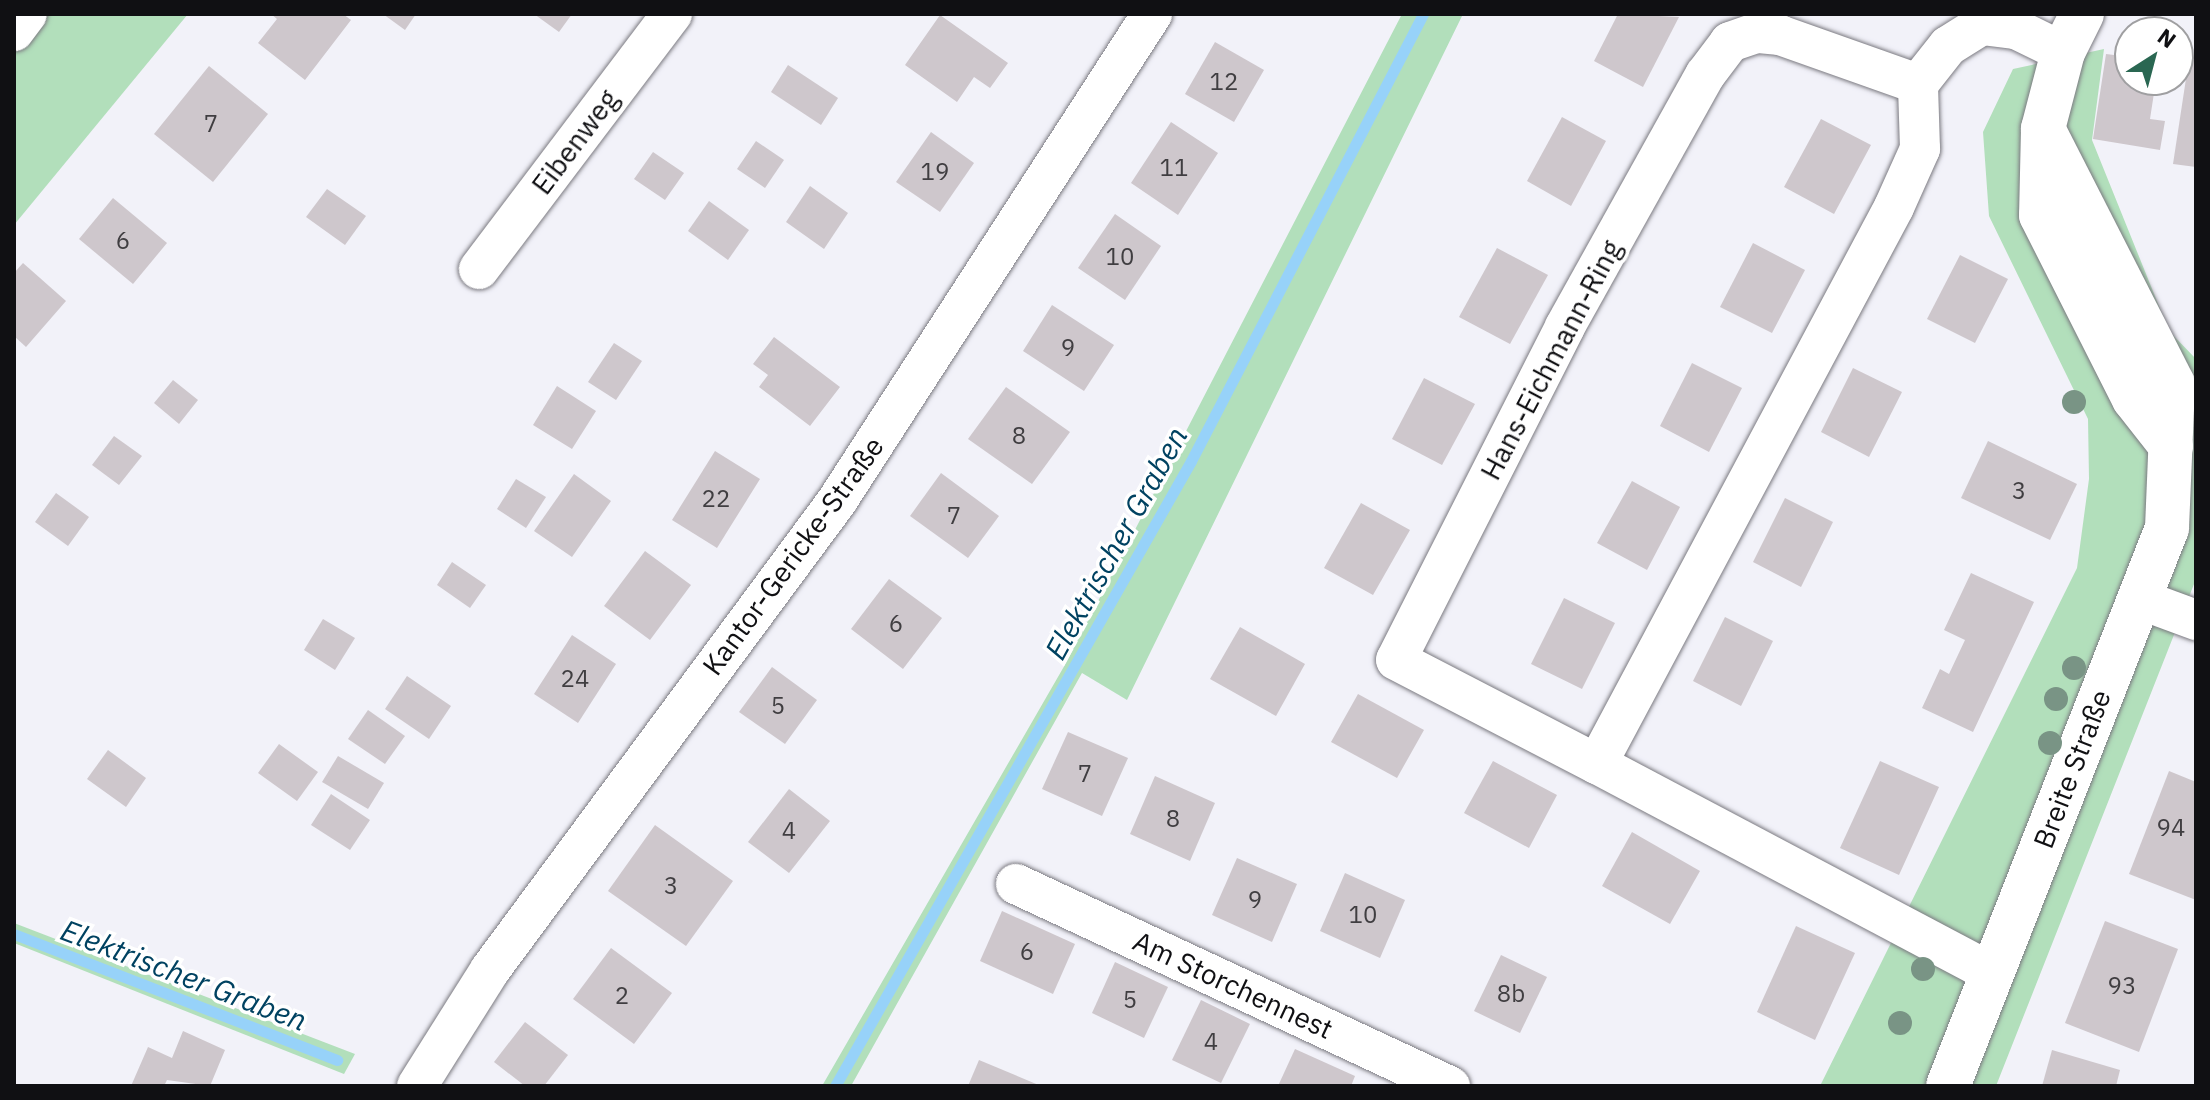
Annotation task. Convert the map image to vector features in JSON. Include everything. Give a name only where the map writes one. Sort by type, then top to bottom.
[{"type":"main road","name":"Breite Straße","points":[[1948,1086],[2167,528],[2173,384],[2043,129],[2072,33]]},
{"type":"street","points":[[14,31],[27,14]]},
{"type":"street","name":"Eibenweg","points":[[479,269],[672,14]]},
{"type":"street","name":"Kantor-Gericke-Straße","points":[[417,1086],[490,970],[837,501],[1152,14]]},
{"type":"street","points":[[1597,764],[1894,207],[1920,149],[1918,84],[1948,46],[1982,25],[2072,33]]},
{"type":"street","name":"Hans-Eichmann-Ring","points":[[1918,84],[1780,35],[1756,33],[1730,42],[1705,75],[1565,327],[1396,660],[1992,973]]},
{"type":"street","points":[[2139,599],[2196,620]]},
{"type":"street","name":"Am Storchennest","points":[[1016,884],[1450,1086]]},
{"type":"green space","points":[[14,14],[188,14],[14,225]]},
{"type":"green space","points":[[1402,14],[1463,14],[1127,700],[1082,673],[851,1086],[822,1086],[1066,663]]},
{"type":"green space","points":[[2104,49],[2092,140],[2169,331],[2196,359],[2196,579],[1996,1086],[1820,1086],[2077,568],[2089,479],[2088,419],[1989,216],[1983,132],[2013,69]]},
{"type":"green space","points":[[14,923],[355,1054],[344,1074],[14,943]]},
{"type":"building","points":[[271,14],[343,14],[351,20],[305,80],[258,43],[277,19]]},
{"type":"building","points":[[383,14],[416,14],[405,30]]},
{"type":"building","points":[[534,14],[572,14],[559,32]]},
{"type":"building","points":[[1618,14],[1679,17],[1643,87],[1594,61]]},
{"type":"building","points":[[940,15],[1008,63],[990,88],[974,77],[957,102],[905,65]]},
{"type":"building","points":[[1215,42],[1264,70],[1234,122],[1185,94]]},
{"type":"building","points":[[2106,54],[2114,55],[2114,96],[2154,96],[2150,119],[2165,121],[2160,150],[2093,139]]},
{"type":"building","points":[[2196,60],[2196,167],[2173,164],[2183,96],[2194,96]]},
{"type":"building","points":[[788,65],[838,98],[821,125],[771,92]]},
{"type":"building","points":[[209,66],[268,114],[213,182],[154,134]]},
{"type":"building","points":[[1562,117],[1606,141],[1571,206],[1527,181]]},
{"type":"building","points":[[1821,119],[1871,145],[1834,214],[1784,187]]},
{"type":"building","points":[[1171,122],[1218,153],[1178,215],[1131,183]]},
{"type":"building","points":[[931,132],[974,163],[940,212],[896,182]]},
{"type":"building","points":[[756,141],[784,160],[765,188],[737,169]]},
{"type":"building","points":[[653,152],[684,173],[665,200],[634,179]]},
{"type":"building","points":[[810,186],[848,213],[824,249],[786,222]]},
{"type":"building","points":[[327,189],[366,216],[345,245],[306,217]]},
{"type":"building","points":[[113,198],[167,243],[133,284],[79,239]]},
{"type":"building","points":[[709,201],[749,230],[728,260],[688,231]]},
{"type":"building","points":[[1115,214],[1161,246],[1125,300],[1078,268]]},
{"type":"building","points":[[1753,243],[1805,270],[1772,333],[1720,307]]},
{"type":"building","points":[[1497,248],[1548,275],[1510,344],[1459,317]]},
{"type":"building","points":[[1960,255],[2008,279],[1975,343],[1927,319]]},
{"type":"building","points":[[23,263],[66,301],[26,347],[14,336],[14,273]]},
{"type":"building","points":[[1052,305],[1114,345],[1084,391],[1023,351]]},
{"type":"building","points":[[774,337],[840,387],[810,426],[759,387],[768,375],[753,364]]},
{"type":"building","points":[[614,343],[642,361],[616,400],[588,382]]},
{"type":"building","points":[[1692,363],[1742,388],[1709,452],[1660,426]]},
{"type":"building","points":[[1853,368],[1902,392],[1869,457],[1821,432]]},
{"type":"building","points":[[1424,378],[1475,404],[1442,465],[1392,439]]},
{"type":"building","points":[[173,380],[198,400],[179,424],[154,403]]},
{"type":"building","points":[[557,386],[596,411],[572,449],[533,425]]},
{"type":"building","points":[[1006,387],[1070,432],[1032,484],[968,439]]},
{"type":"building","points":[[114,436],[142,456],[119,485],[92,465]]},
{"type":"building","points":[[1988,441],[2077,484],[2050,540],[1961,498]]},
{"type":"building","points":[[715,451],[760,479],[717,548],[672,520]]},
{"type":"building","points":[[941,473],[999,516],[968,558],[910,516]]},
{"type":"building","points":[[574,474],[611,501],[572,557],[534,531]]},
{"type":"building","points":[[516,479],[546,497],[526,528],[497,509]]},
{"type":"building","points":[[1632,481],[1680,507],[1647,570],[1597,543]]},
{"type":"building","points":[[56,493],[89,517],[68,546],[35,522]]},
{"type":"building","points":[[1785,498],[1833,522],[1801,587],[1753,562]]},
{"type":"building","points":[[1361,503],[1410,530],[1373,595],[1324,568]]},
{"type":"building","points":[[645,551],[691,585],[650,640],[604,606]]},
{"type":"building","points":[[452,562],[486,585],[470,608],[437,585]]},
{"type":"building","points":[[1971,573],[2034,602],[1973,732],[1922,708],[1940,669],[1949,674],[1965,640],[1944,630]]},
{"type":"building","points":[[889,579],[942,618],[903,669],[851,629]]},
{"type":"building","points":[[1564,598],[1615,623],[1582,689],[1531,664]]},
{"type":"building","points":[[1725,617],[1773,641],[1741,706],[1693,681]]},
{"type":"building","points":[[323,619],[355,638],[335,670],[304,650]]},
{"type":"building","points":[[1240,627],[1305,664],[1276,716],[1210,679]]},
{"type":"building","points":[[572,635],[616,664],[578,723],[534,694]]},
{"type":"building","points":[[772,667],[817,700],[785,744],[739,712]]},
{"type":"building","points":[[407,676],[451,706],[429,739],[385,709]]},
{"type":"building","points":[[1358,694],[1424,730],[1397,778],[1331,742]]},
{"type":"building","points":[[368,710],[405,736],[385,764],[348,739]]},
{"type":"building","points":[[1068,732],[1128,758],[1102,816],[1042,789]]},
{"type":"building","points":[[279,744],[318,772],[297,801],[258,773]]},
{"type":"building","points":[[108,750],[146,778],[126,807],[87,779]]},
{"type":"building","points":[[338,756],[384,783],[368,809],[322,782]]},
{"type":"building","points":[[1493,761],[1557,795],[1529,848],[1464,813]]},
{"type":"building","points":[[1880,761],[1939,787],[1899,875],[1840,848]]},
{"type":"building","points":[[2169,771],[2196,782],[2196,900],[2129,874]]},
{"type":"building","points":[[1155,776],[1215,803],[1190,861],[1130,834]]},
{"type":"building","points":[[789,789],[830,821],[789,873],[748,842]]},
{"type":"building","points":[[331,794],[370,820],[350,850],[311,825]]},
{"type":"building","points":[[655,825],[733,881],[686,946],[608,891]]},
{"type":"building","points":[[1632,832],[1700,871],[1670,924],[1602,886]]},
{"type":"building","points":[[1237,858],[1297,884],[1272,942],[1212,915]]},
{"type":"building","points":[[1345,873],[1405,900],[1380,958],[1320,931]]},
{"type":"building","points":[[1002,911],[1075,944],[1053,994],[980,961]]},
{"type":"building","points":[[2105,921],[2178,949],[2139,1052],[2065,1023]]},
{"type":"building","points":[[1796,926],[1855,953],[1815,1040],[1757,1012]]},
{"type":"building","points":[[611,948],[672,993],[634,1044],[573,999]]},
{"type":"building","points":[[1501,955],[1547,977],[1520,1033],[1474,1011]]},
{"type":"building","points":[[1115,962],[1168,987],[1144,1038],[1092,1013]]},
{"type":"building","points":[[1201,1000],[1250,1024],[1221,1083],[1172,1060]]},
{"type":"building","points":[[525,1022],[568,1055],[544,1086],[525,1086],[494,1062]]},
{"type":"building","points":[[183,1031],[225,1050],[210,1086],[167,1080],[164,1086],[131,1086],[148,1047],[172,1058]]},
{"type":"building","points":[[1295,1049],[1355,1076],[1351,1086],[1278,1086]]},
{"type":"building","points":[[2052,1050],[2120,1070],[2116,1086],[2042,1086]]},
{"type":"building","points":[[979,1060],[1041,1086],[968,1086]]},
{"type":"waterway","name":"Elektrischer Graben","points":[[835,1086],[1191,461],[1423,14]]},
{"type":"waterway","name":"Elektrischer Graben","points":[[14,934],[337,1060]]}]
